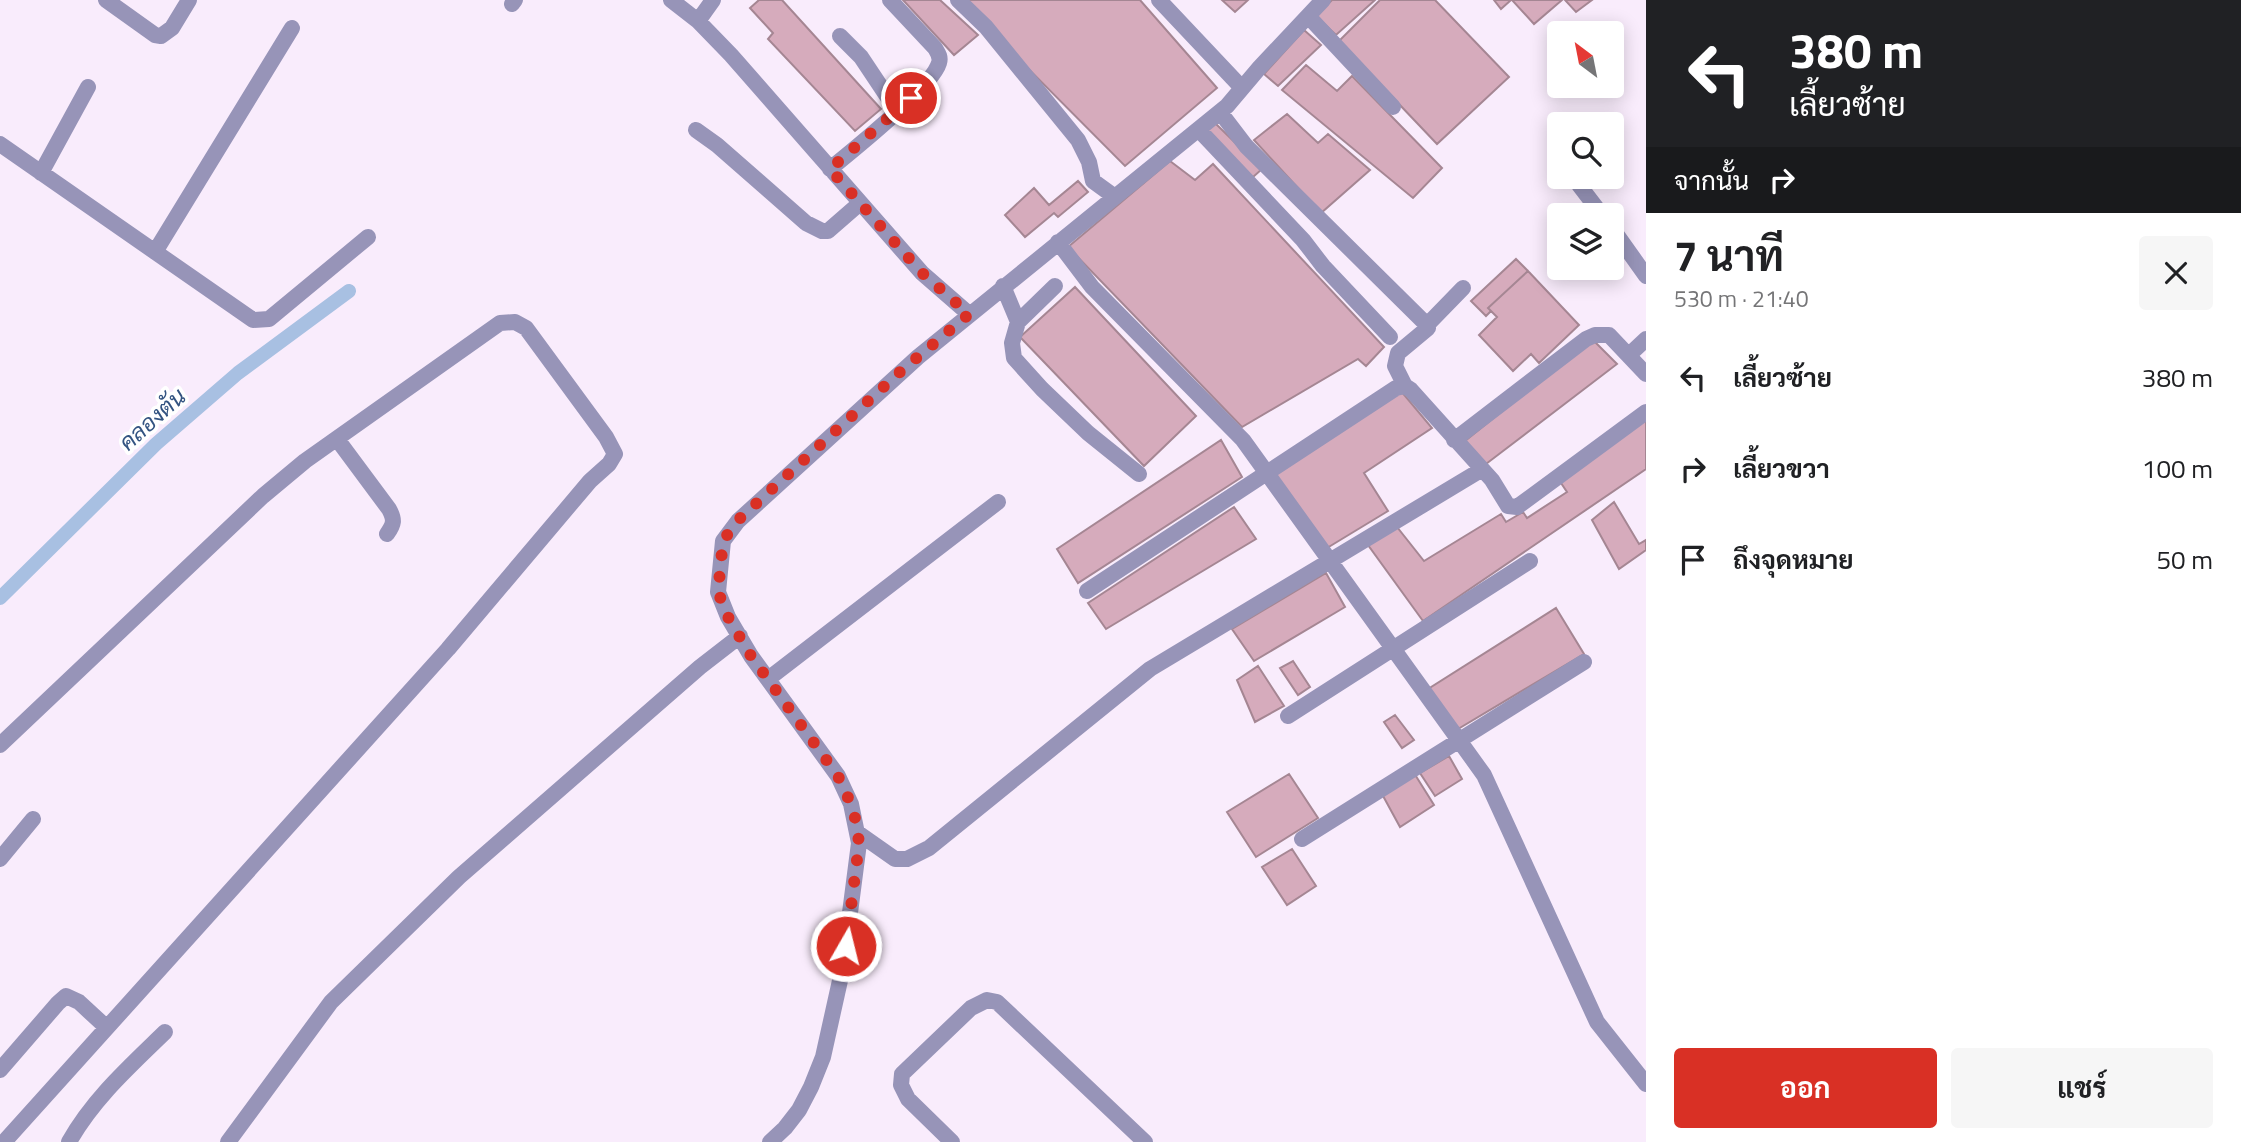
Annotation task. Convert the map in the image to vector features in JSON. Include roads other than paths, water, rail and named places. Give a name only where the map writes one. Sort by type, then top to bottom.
[{"type":"street","points":[[109,1],[160,36],[172,28],[189,0]]},
{"type":"street","points":[[713,0],[687,12],[731,55],[922,273],[969,314]]},
{"type":"street","points":[[830,169],[897,111],[939,64],[940,56],[891,0]]},
{"type":"street","points":[[958,0],[986,27],[1078,140],[1093,181],[1115,197]]},
{"type":"street","points":[[1159,0],[1242,88]]},
{"type":"street","points":[[770,1142],[799,1110],[823,1057],[843,967],[859,844],[851,804],[838,776],[768,679],[728,617],[718,592],[723,541],[737,521],[908,365],[1220,112],[1323,0]]},
{"type":"street","points":[[1308,16],[1392,107]]},
{"type":"street","points":[[155,252],[292,28]]},
{"type":"street","points":[[840,36],[861,57],[897,111]]},
{"type":"street","points":[[41,173],[88,88]]},
{"type":"street","points":[[1220,112],[1246,146],[1427,325]]},
{"type":"street","points":[[696,130],[727,153],[806,223],[822,232],[828,231],[859,204]]},
{"type":"street","points":[[1199,130],[1390,337]]},
{"type":"street","points":[[0,144],[253,320],[269,318],[368,236]]},
{"type":"street","points":[[1582,189],[1593,203]]},
{"type":"street","points":[[1058,242],[1092,287],[1227,422],[1267,473],[1460,740],[1484,775],[1597,1022],[1646,1084]]},
{"type":"street","points":[[1624,245],[1646,276]]},
{"type":"street","points":[[1003,286],[1018,322]]},
{"type":"street","points":[[1055,286],[1018,322],[1012,343],[1014,358],[1088,433],[1139,474]]},
{"type":"street","points":[[1463,288],[1427,325],[1428,328],[1398,353],[1395,366],[1405,386],[1492,480],[1508,506],[1517,507],[1646,412]]},
{"type":"street","points":[[0,745],[263,496],[305,461],[493,327],[508,321],[526,328],[606,437],[615,454],[447,649],[4,1142]]},
{"type":"street","points":[[1454,440],[1586,339],[1595,335],[1609,335],[1646,374]]},
{"type":"street","points":[[1629,355],[1646,339]]},
{"type":"street","points":[[1087,591],[1396,388],[1405,386]]},
{"type":"street","points":[[337,439],[394,518],[393,526],[387,534]]},
{"type":"street","points":[[858,833],[895,859],[907,859],[929,848],[1150,669],[1481,470]]},
{"type":"street","points":[[768,679],[998,502]]},
{"type":"street","points":[[1288,716],[1530,561]]},
{"type":"street","points":[[228,1142],[331,1002],[460,877],[700,667],[740,636]]},
{"type":"street","points":[[1302,839],[1584,662]]},
{"type":"street","points":[[0,859],[33,819]]},
{"type":"street","points":[[0,1070],[66,996],[79,1002],[106,1027]]},
{"type":"street","points":[[952,1142],[908,1099],[901,1085],[902,1074],[971,1008],[987,1000],[997,1002],[1145,1142]]},
{"type":"street","points":[[69,1142],[78,1126],[117,1079],[165,1032]]},
{"type":"waterway","name":"คลองตัน","points":[[0,598],[156,444],[238,373],[349,291]]}]
